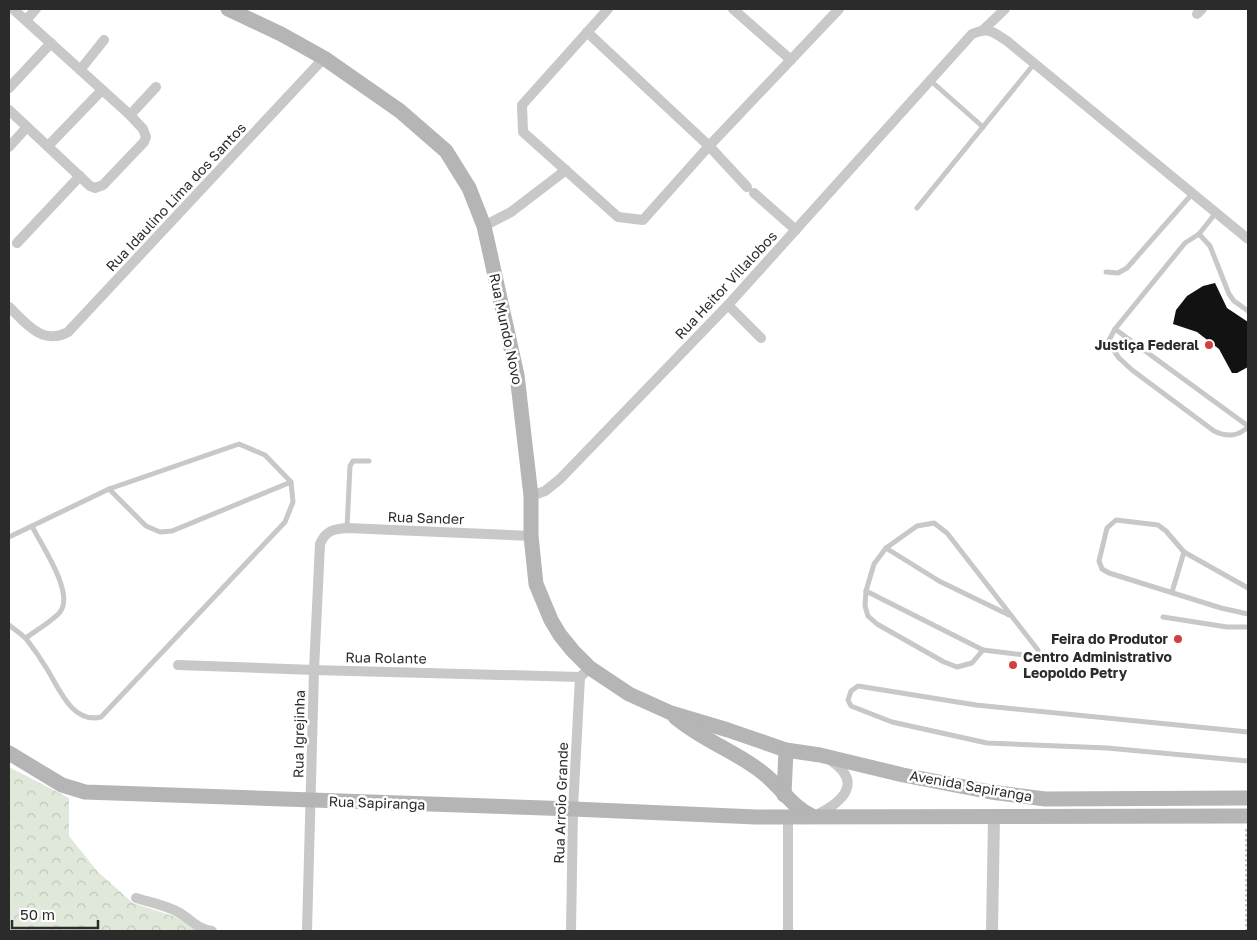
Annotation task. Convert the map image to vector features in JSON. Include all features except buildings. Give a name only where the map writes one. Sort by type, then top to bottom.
[{"type":"main road","name":"Rua Mundo Novo","points":[[228,9],[281,34],[324,58],[400,111],[446,151],[469,188],[484,226],[517,375],[531,496],[531,536],[536,584],[542,601],[560,635],[573,651],[585,672],[671,713],[786,750]]},
{"type":"main road","name":"Rua Mundo Novo","points":[[671,713],[691,731],[756,768],[784,795]]},
{"type":"main road","name":"Avenida Sapiranga","points":[[786,750],[820,754],[981,790],[1045,799],[1248,798]]},
{"type":"main road","points":[[756,817],[772,809],[784,795],[786,750]]},
{"type":"main road","name":"Rua Sapiranga","points":[[9,753],[62,785],[85,792],[756,817],[813,816]]},
{"type":"main road","points":[[784,795],[802,811],[813,816]]},
{"type":"main road","name":"Avenida Sapiranga","points":[[813,816],[994,818],[1247,816]]},
{"type":"street","points":[[9,110],[90,186],[99,187],[144,142],[146,134],[130,116],[13,9]]},
{"type":"street","points":[[26,20],[36,9]]},
{"type":"street","points":[[608,9],[522,105],[523,132],[618,217],[643,220],[709,146],[839,9]]},
{"type":"street","points":[[733,9],[791,60]]},
{"type":"street","name":"Rua Heitor Villalobos","points":[[531,496],[545,491],[560,479],[728,305],[972,34],[983,30],[1004,9]]},
{"type":"street","points":[[983,30],[992,31],[1035,63],[1215,214],[1248,239]]},
{"type":"street","points":[[587,32],[709,146],[750,190],[796,230]]},
{"type":"street","points":[[80,70],[104,40]]},
{"type":"street","points":[[9,88],[51,43]]},
{"type":"street","name":"Rua Idaulino Lima dos Santos","points":[[9,307],[39,334],[52,337],[68,332],[324,58]]},
{"type":"street","points":[[130,116],[156,87]]},
{"type":"street","points":[[48,146],[102,90]]},
{"type":"street","points":[[9,147],[27,127]]},
{"type":"street","points":[[484,226],[511,212],[566,170]]},
{"type":"street","points":[[17,243],[80,176]]},
{"type":"street","points":[[728,305],[761,338]]},
{"type":"street","name":"Rua Sander","points":[[323,538],[327,532],[333,529],[348,528],[531,536]]},
{"type":"street","name":"Rua Igrejinha","points":[[307,931],[314,670],[320,544],[323,538]]},
{"type":"street","name":"Rua Rolante","points":[[178,665],[314,670],[585,672]]},
{"type":"street","name":"Rua Arroio Grande","points":[[571,931],[573,809],[585,672]]},
{"type":"street","points":[[813,816],[833,807],[841,799],[847,785],[844,773],[837,764],[820,754]]},
{"type":"street","points":[[788,817],[788,931]]},
{"type":"street","points":[[992,931],[994,818]]},
{"type":"street","points":[[136,898],[170,908],[180,913],[195,926],[212,931]]},
{"type":"lane","points":[[917,208],[1035,63]]},
{"type":"lane","points":[[931,81],[983,127]]},
{"type":"lane","points":[[1106,272],[1118,273],[1127,268],[1192,194]]},
{"type":"lane","points":[[1115,329],[1248,427],[1241,434],[1228,436],[1214,431],[1132,370],[1119,358],[1108,342],[1115,329],[1184,243],[1199,234],[1215,214]]},
{"type":"lane","points":[[1199,234],[1210,246],[1229,294],[1248,311]]},
{"type":"lane","points":[[9,537],[109,489],[239,444],[265,455],[291,482],[293,502],[285,522],[101,717],[92,719],[77,712],[66,702],[46,667],[26,638],[9,625]]},
{"type":"lane","points":[[348,528],[350,466],[353,461],[369,461]]},
{"type":"lane","points":[[109,489],[146,526],[160,532],[172,531],[291,482]]},
{"type":"lane","points":[[1248,588],[1184,552],[1166,531],[1158,525],[1116,520],[1107,528],[1099,560],[1102,569],[1109,573],[1221,608],[1248,614]]},
{"type":"lane","points":[[983,650],[972,663],[957,666],[944,662],[878,624],[868,616],[865,606],[866,591],[874,564],[886,548],[917,526],[934,523],[947,533],[1038,650]]},
{"type":"lane","points":[[26,638],[60,611],[65,600],[62,584],[32,526]]},
{"type":"lane","points":[[886,548],[939,581],[1011,616]]},
{"type":"lane","points":[[1172,592],[1184,552]]},
{"type":"lane","points":[[866,591],[983,650],[1025,655]]},
{"type":"lane","points":[[1163,617],[1227,627],[1248,627]]},
{"type":"lane","points":[[1248,732],[976,705],[858,686],[851,691],[848,700],[852,706],[892,722],[987,743],[1107,748],[1248,761]]},
{"type":"path","points":[[1246,931],[1247,816]]},
{"type":"green space","points":[[9,767],[69,798],[69,836],[98,872],[133,903],[176,917],[201,931],[9,931]]},
{"type":"place","name":"Justiça Federal","points":[[1209,345]]},
{"type":"place","name":"Feira do Produtor","points":[[1178,639]]},
{"type":"place","name":"Centro Administrativo Leopoldo Petry","points":[[1013,665]]}]
